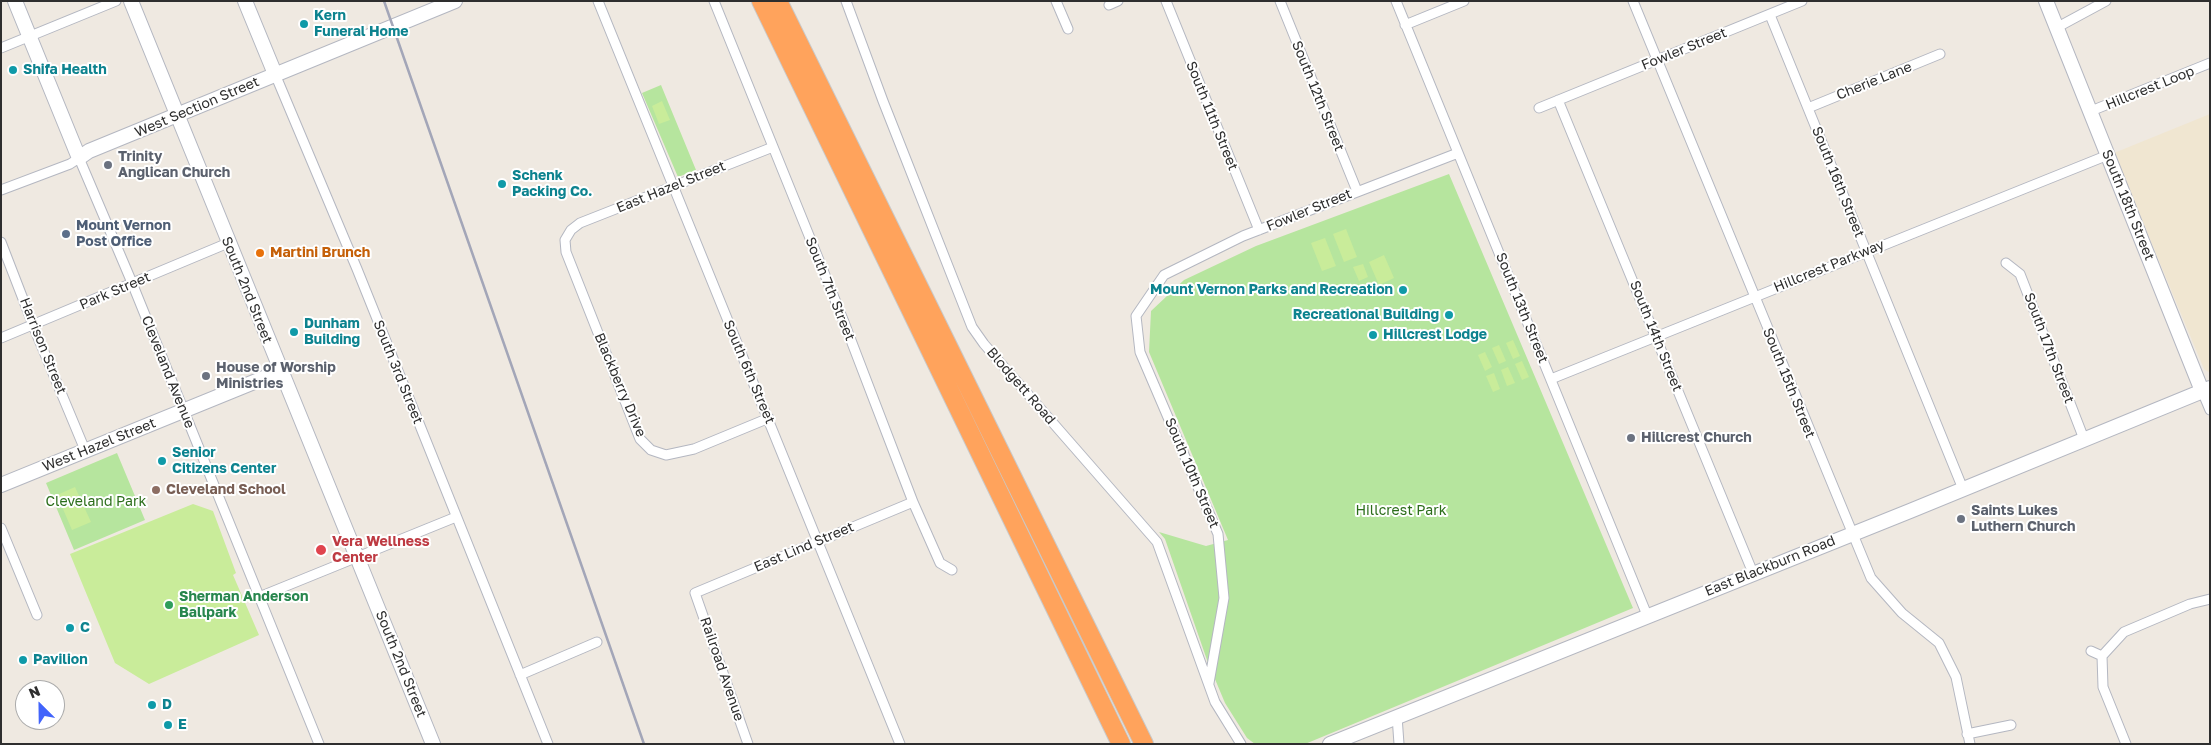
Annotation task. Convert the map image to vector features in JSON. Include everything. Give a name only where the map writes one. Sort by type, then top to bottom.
[{"type":"highway","points":[[757,1],[787,55]]},
{"type":"highway","points":[[761,1],[1121,744]]},
{"type":"highway","points":[[778,1],[1144,744]]},
{"type":"street","name":"Cleveland Avenue","points":[[15,1],[319,744]]},
{"type":"street","points":[[1,48],[116,1]]},
{"type":"street","name":"South 2nd Street","points":[[131,1],[228,243],[434,744]]},
{"type":"street","name":"South 3rd Street","points":[[245,1],[357,269],[548,744]]},
{"type":"street","name":"West Section Street","points":[[1,190],[70,164],[89,151],[455,1]]},
{"type":"street","name":"South 6th Street","points":[[598,1],[672,188],[769,418],[900,744]]},
{"type":"street","name":"South 7th Street","points":[[714,1],[844,322],[913,502],[940,563],[952,570]]},
{"type":"street","name":"Blodgett Road","points":[[846,1],[883,101],[972,327],[984,344],[1157,542],[1215,702],[1241,744]]},
{"type":"street","points":[[1056,1],[1068,29]]},
{"type":"street","points":[[1109,5],[1118,1]]},
{"type":"street","name":"South 11th Street","points":[[1166,1],[1259,230]]},
{"type":"street","name":"South 12th Street","points":[[1280,1],[1357,191]]},
{"type":"street","name":"South 13th Street","points":[[1396,1],[1647,615]]},
{"type":"street","points":[[1405,25],[1464,1]]},
{"type":"street","name":"South 15th Street","points":[[1633,1],[1871,578],[1902,613],[1939,643],[1956,677],[1970,744]]},
{"type":"street","name":"Fowler Street","points":[[1539,108],[1802,1]]},
{"type":"street","name":"South 18th Street","points":[[2046,1],[2206,389],[2210,410]]},
{"type":"street","points":[[2056,28],[2106,1]]},
{"type":"street","name":"South 16th Street","points":[[1770,15],[1963,489]]},
{"type":"street","name":"Cherie Lane","points":[[1808,108],[1940,54]]},
{"type":"street","name":"Hillcrest Loop","points":[[2091,111],[2210,64]]},
{"type":"street","name":"South 14th Street","points":[[1558,100],[1753,573]]},
{"type":"street","name":"East Hazel Street","points":[[571,230],[580,223],[772,147]]},
{"type":"street","name":"Fowler Street","points":[[1164,275],[1259,230],[1458,153]]},
{"type":"street","name":"Hillcrest Parkway","points":[[1551,379],[2108,155]]},
{"type":"street","name":"Blackberry Drive","points":[[571,230],[565,240],[566,252],[640,439],[651,450],[666,455],[694,449],[769,418]]},
{"type":"street","name":"Harrison Street","points":[[1,242],[85,450]]},
{"type":"street","name":"Park Street","points":[[1,338],[228,243]]},
{"type":"street","name":"South 17th Street","points":[[2006,263],[2020,274],[2084,439]]},
{"type":"street","name":"South 10th Street","points":[[1164,275],[1136,316],[1140,352],[1218,534],[1224,598],[1209,684]]},
{"type":"street","name":"West Hazel Street","points":[[1,485],[281,372]]},
{"type":"street","name":"East Blackburn Road","points":[[1330,744],[2206,389]]},
{"type":"street","name":"East Lind Street","points":[[695,594],[913,502]]},
{"type":"street","points":[[259,597],[456,517]]},
{"type":"street","points":[[1,528],[37,615]]},
{"type":"street","name":"Railroad Avenue","points":[[695,594],[748,744]]},
{"type":"street","points":[[2126,744],[2103,687],[2102,656],[2124,632],[2190,604],[2210,599]]},
{"type":"street","points":[[520,675],[597,642]]},
{"type":"street","points":[[2090,651],[2102,656]]},
{"type":"street","points":[[1397,716],[1399,744]]},
{"type":"street","points":[[1967,734],[2011,725]]},
{"type":"shaded area","points":[[2210,114],[2210,373],[2204,369],[2114,153]]},
{"type":"green space","points":[[661,85],[696,170],[678,177],[642,93]]},
{"type":"green space","points":[[662,101],[670,120],[659,124],[652,106]]},
{"type":"green space","name":"Hillcrest Park","points":[[1449,174],[1633,608],[1305,744],[1255,744],[1247,738],[1225,703],[1207,660],[1165,539],[1159,532],[1206,546],[1228,540],[1149,352],[1151,311],[1184,280],[1256,246]]},
{"type":"green space","points":[[1346,229],[1357,257],[1344,262],[1333,234]]},
{"type":"green space","points":[[1325,238],[1336,266],[1322,271],[1311,243]]},
{"type":"green space","points":[[1384,255],[1394,278],[1379,285],[1369,262]]},
{"type":"green space","points":[[1363,264],[1368,277],[1359,281],[1353,267]]},
{"type":"green space","points":[[1513,340],[1520,356],[1513,359],[1506,343]]},
{"type":"green space","points":[[1499,345],[1506,361],[1499,364],[1492,348]]},
{"type":"green space","points":[[1485,352],[1492,367],[1485,371],[1478,355]]},
{"type":"green space","points":[[1522,361],[1529,377],[1522,380],[1515,364]]},
{"type":"green space","points":[[1508,367],[1515,383],[1507,386],[1501,370]]},
{"type":"green space","points":[[1494,373],[1500,389],[1493,392],[1486,376]]},
{"type":"green space","name":"Cleveland Park","points":[[117,453],[145,520],[74,550],[46,483]]},
{"type":"green space","points":[[75,487],[91,522],[72,530],[57,495]]},
{"type":"green space","name":"Sherman Anderson Ballpark","points":[[193,504],[213,511],[236,573],[233,575],[259,635],[149,684],[115,663],[70,554]]},
{"type":"railway","points":[[384,1],[644,744]]},
{"type":"place","name":"Kern Funeral Home","points":[[304,24]]},
{"type":"place","name":"Shifa Health","points":[[13,70]]},
{"type":"place","name":"Trinity Anglican Church","points":[[108,165]]},
{"type":"place","name":"Schenk Packing Co.","points":[[502,184]]},
{"type":"place","name":"Mount Vernon Post Office","points":[[66,234]]},
{"type":"place","name":"Martini Brunch","points":[[260,253]]},
{"type":"place","name":"Mount Vernon Parks and Recreation","points":[[1403,290]]},
{"type":"place","name":"Recreational Building","points":[[1449,315]]},
{"type":"place","name":"Dunham Building","points":[[294,332]]},
{"type":"place","name":"Hillcrest Lodge","points":[[1373,335]]},
{"type":"place","name":"House of Worship Ministries","points":[[206,376]]},
{"type":"place","name":"Hillcrest Church","points":[[1631,438]]},
{"type":"place","name":"Senior Citizens Center","points":[[162,461]]},
{"type":"place","name":"Cleveland School","points":[[156,490]]},
{"type":"place","name":"Saints Lukes Luthern Church","points":[[1961,519]]},
{"type":"place","name":"Vera Wellness Center","points":[[321,550]]},
{"type":"place","name":"Sherman Anderson Ballpark","points":[[169,605]]},
{"type":"place","name":"C","points":[[70,628]]},
{"type":"place","name":"Pavilion","points":[[23,660]]},
{"type":"place","name":"D","points":[[152,705]]},
{"type":"place","name":"E","points":[[168,725]]}]
